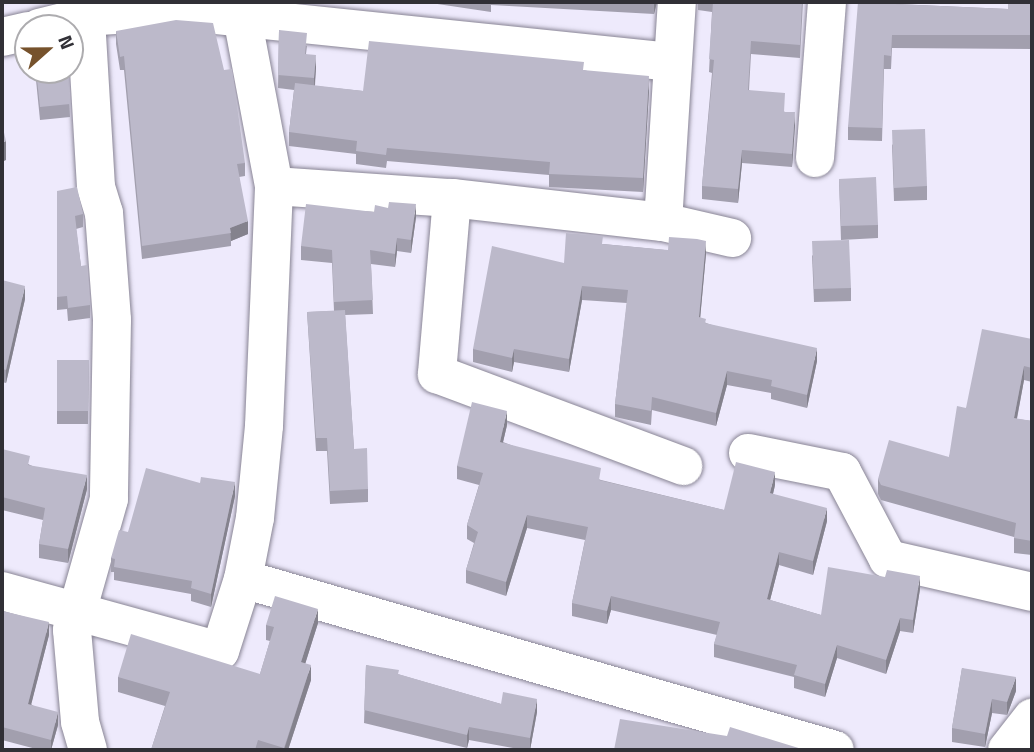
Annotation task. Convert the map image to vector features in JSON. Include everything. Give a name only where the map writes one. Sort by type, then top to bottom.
[{"type":"street","points":[[663,222],[670,62],[677,2]]},
{"type":"street","points":[[815,158],[827,2]]},
{"type":"street","points":[[88,750],[80,722],[72,630],[108,499],[112,320],[84,9],[178,11],[670,62]]},
{"type":"street","points":[[2,592],[220,651],[243,579],[264,426],[274,186],[242,17]]},
{"type":"street","points":[[274,186],[452,198],[663,222],[732,238]]},
{"type":"street","points":[[452,198],[437,374],[683,466]]},
{"type":"street","points":[[748,453],[842,472],[888,559],[1032,592]]},
{"type":"street","points":[[243,579],[835,750]]},
{"type":"street","points":[[1007,750],[1032,718]]},
{"type":"building","points":[[713,2],[802,2],[800,45],[751,41],[748,90],[785,93],[784,112],[795,112],[792,154],[742,150],[738,189],[702,186],[714,60],[709,59]]},
{"type":"building","points":[[858,2],[1008,9],[1008,2],[1032,2],[1032,35],[892,35],[891,56],[884,55],[882,128],[848,127]]},
{"type":"building","points":[[176,20],[213,23],[224,70],[232,69],[245,163],[237,164],[248,221],[230,228],[231,233],[142,246],[124,56],[120,57],[116,31]]},
{"type":"building","points":[[279,30],[307,33],[305,54],[316,55],[314,78],[278,75]]},
{"type":"building","points":[[369,41],[584,62],[583,70],[649,76],[643,178],[549,174],[550,162],[387,148],[386,155],[356,151],[357,141],[289,132],[295,83],[363,91]]},
{"type":"building","points":[[38,84],[69,84],[70,104],[40,107]]},
{"type":"building","points":[[2,124],[6,141],[2,143]]},
{"type":"building","points":[[925,129],[927,186],[894,188],[892,130]]},
{"type":"building","points":[[876,177],[878,225],[841,226],[839,179]]},
{"type":"building","points":[[77,187],[83,214],[75,216],[81,266],[87,265],[90,305],[68,308],[67,296],[57,297],[57,191]]},
{"type":"building","points":[[389,202],[416,204],[411,240],[397,238],[395,254],[370,250],[373,300],[334,302],[332,250],[301,246],[306,204],[374,212],[375,205],[388,208]]},
{"type":"building","points":[[566,233],[603,236],[602,244],[668,250],[669,237],[706,241],[699,317],[706,319],[705,323],[817,348],[807,395],[771,386],[772,380],[727,371],[716,413],[652,397],[651,411],[615,404],[628,290],[582,286],[569,359],[514,349],[512,358],[473,349],[492,246],[564,263]]},
{"type":"building","points":[[849,240],[851,288],[814,289],[812,241]]},
{"type":"building","points":[[2,280],[25,286],[6,370],[2,369]]},
{"type":"building","points":[[345,310],[354,449],[367,448],[368,489],[330,491],[327,438],[316,438],[307,312]]},
{"type":"building","points":[[982,329],[1032,339],[1032,368],[1024,366],[1014,418],[1032,421],[1032,541],[1014,538],[1016,523],[881,485],[878,479],[889,440],[949,457],[957,406],[966,408]]},
{"type":"building","points":[[57,360],[89,360],[88,411],[57,411]]},
{"type":"building","points":[[472,402],[507,411],[500,442],[601,468],[599,480],[724,510],[736,462],[775,472],[770,493],[827,508],[813,561],[779,552],[767,599],[821,615],[828,567],[885,577],[887,570],[920,576],[913,620],[900,618],[886,660],[837,645],[825,684],[794,675],[797,665],[714,644],[720,622],[611,596],[607,611],[572,603],[588,527],[527,515],[506,582],[466,570],[478,532],[467,525],[483,473],[457,466]]},
{"type":"building","points":[[2,449],[30,456],[28,465],[87,475],[68,549],[39,544],[45,508],[2,497]]},
{"type":"building","points":[[146,468],[200,483],[201,477],[235,482],[211,594],[191,588],[192,581],[114,567],[115,559],[111,558],[119,530],[128,532]]},
{"type":"building","points":[[275,596],[318,609],[301,662],[311,665],[284,748],[258,740],[255,750],[151,750],[170,692],[118,677],[131,634],[260,674],[274,627],[266,625]]},
{"type":"building","points":[[2,611],[49,622],[28,704],[58,712],[51,740],[2,727]]},
{"type":"building","points":[[366,665],[399,670],[398,674],[501,704],[503,692],[537,699],[530,738],[469,727],[467,735],[364,710]]},
{"type":"building","points":[[962,668],[1016,677],[1007,702],[992,699],[985,734],[952,728]]},
{"type":"building","points":[[620,719],[727,736],[730,727],[805,750],[614,750]]}]
